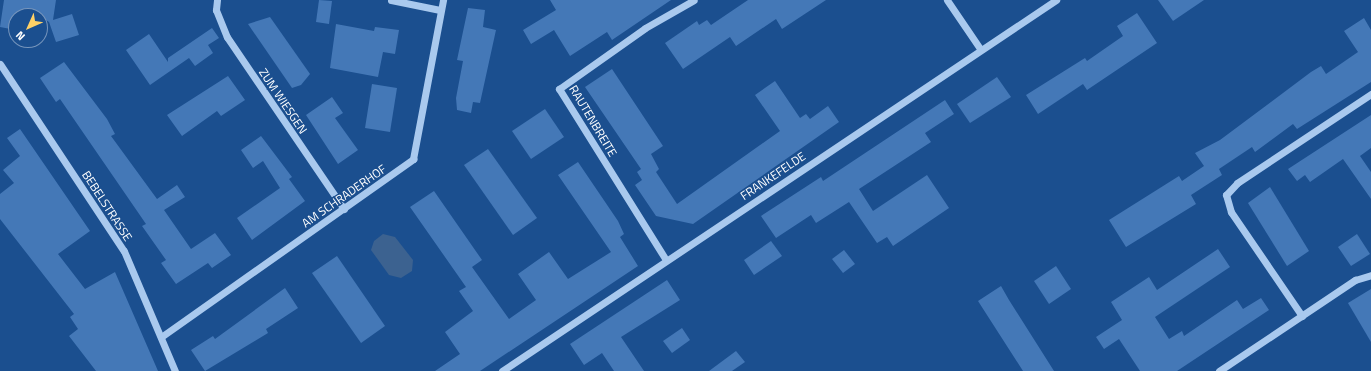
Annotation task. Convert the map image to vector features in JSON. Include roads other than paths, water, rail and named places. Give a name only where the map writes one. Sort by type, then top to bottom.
[{"type":"street","name":"ZUM WIESGEN","points":[[217,0],[216,10],[227,37],[344,209]]},
{"type":"street","points":[[391,0],[440,10]]},
{"type":"street","name":"AM SCHRADERHOF","points":[[161,337],[413,159],[443,0]]},
{"type":"street","name":"RAUTENBREITE","points":[[666,260],[559,89],[645,28],[694,0]]},
{"type":"street","points":[[947,0],[981,50]]},
{"type":"street","name":"FRANKEFELDE","points":[[502,371],[1056,0]]},
{"type":"street","name":"BEBELSTRASSE","points":[[0,64],[124,251],[175,371]]},
{"type":"street","points":[[1302,316],[1231,212],[1226,195],[1237,183],[1371,94]]},
{"type":"street","points":[[1219,371],[1355,280],[1371,275]]},
{"type":"water","points":[[383,234],[395,237],[413,260],[412,271],[401,278],[389,275],[371,250],[374,241]]}]
